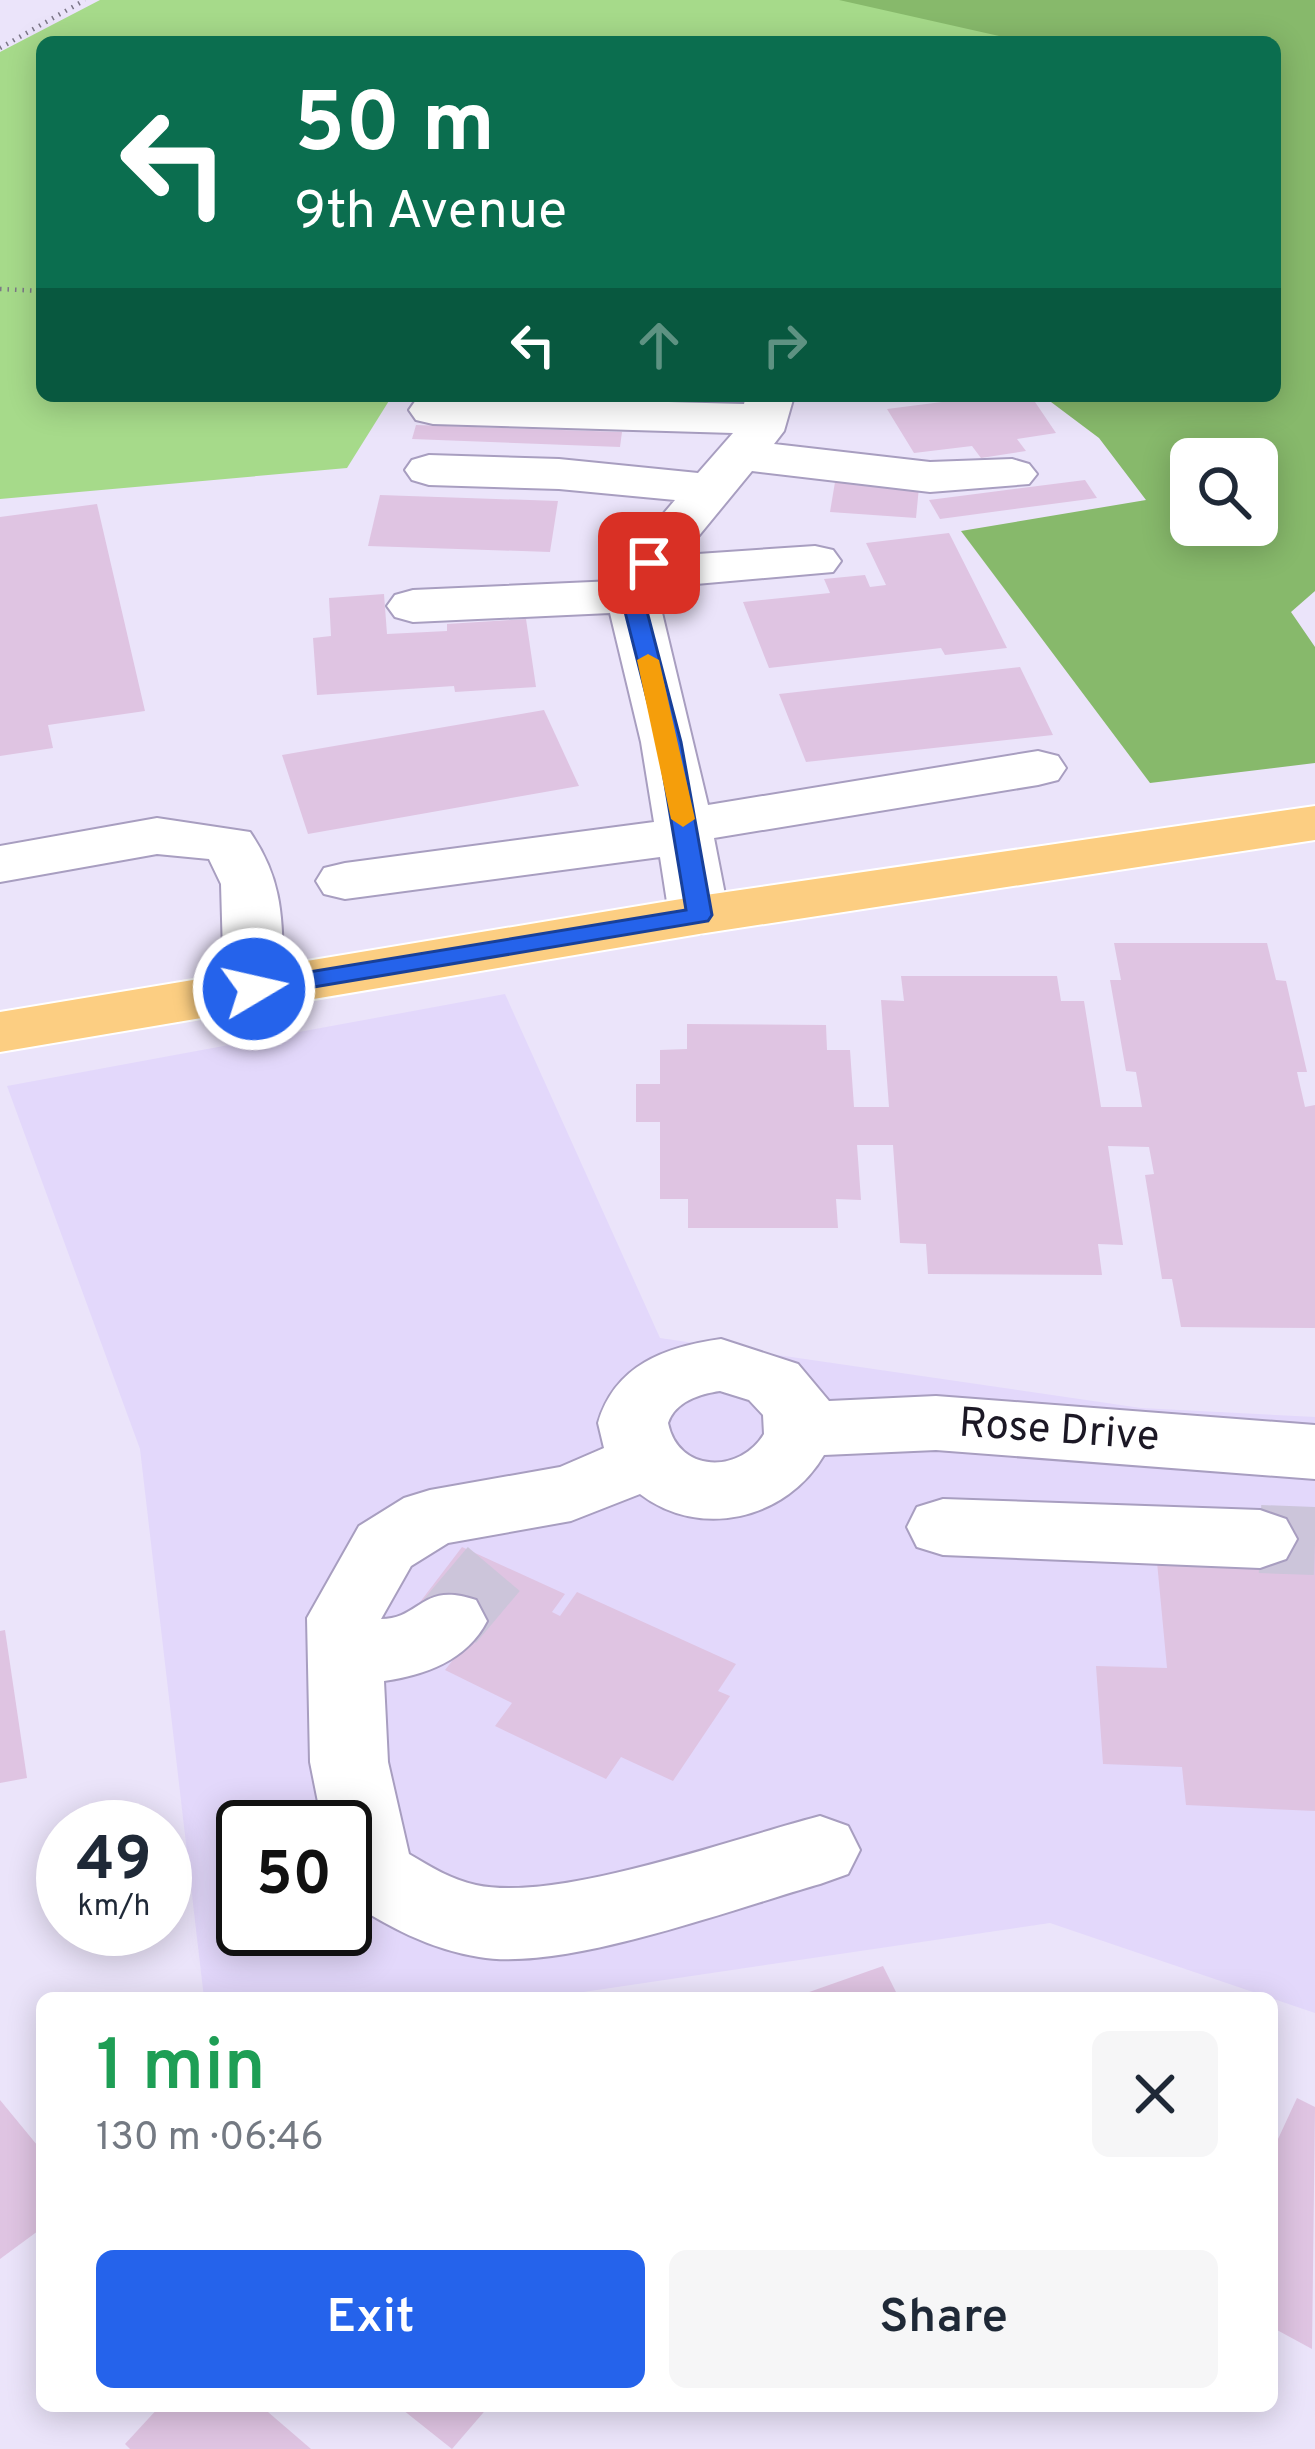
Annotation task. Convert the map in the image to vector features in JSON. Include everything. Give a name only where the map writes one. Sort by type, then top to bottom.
[{"type":"main road","points":[[0,1032],[699,915],[1315,823]]},
{"type":"street","points":[[433,410],[745,440],[930,477],[1012,474]]},
{"type":"street","points":[[429,470],[559,474],[745,440]]},
{"type":"street","points":[[699,915],[638,585],[745,440]]},
{"type":"street","points":[[413,607],[638,585],[815,561]]},
{"type":"street","points":[[345,881],[685,831],[1038,768]]},
{"type":"street","points":[[0,864],[157,836],[230,844],[250,884],[254,989]]},
{"type":"street","points":[[695,1366],[747,1369],[770,1379],[788,1394],[802,1429],[794,1455],[778,1472],[755,1485],[728,1491],[699,1490],[673,1481],[647,1460],[634,1425],[639,1405],[651,1388],[695,1366]]},
{"type":"street","name":"Rose Drive","points":[[802,1429],[936,1423],[1315,1452]]},
{"type":"street","points":[[647,1460],[572,1492],[514,1532],[430,1519],[385,1546],[344,1618],[350,1762],[373,1874],[424,1906],[481,1922],[551,1922],[820,1850]]},
{"type":"street","points":[[943,1527],[1260,1539]]},
{"type":"street","points":[[343,1657],[409,1648],[450,1622]]},
{"type":"path","points":[[0,48],[85,0]]},
{"type":"path","points":[[0,289],[36,291]]},
{"type":"shaded area","points":[[505,994],[660,1338],[1141,1408],[1315,1417],[1315,2013],[1278,2000],[1278,1992],[1253,1992],[1050,1923],[584,1992],[203,1992],[192,1895],[192,1800],[181,1800],[140,1449],[7,1086]]},
{"type":"green space","points":[[100,0],[927,0],[1012,36],[36,36],[36,402],[388,402],[347,468],[0,499],[0,52]]},
{"type":"green space","points":[[839,0],[1315,0],[1315,591],[1291,612],[1315,647],[1315,763],[1150,783],[961,531],[1146,500],[1099,438],[1051,402],[1281,402],[1281,36],[999,36]]},
{"type":"building","points":[[942,402],[1035,402],[1056,433],[1017,439],[1026,451],[981,458],[972,446],[914,453],[887,409]]},
{"type":"building","points":[[416,425],[622,432],[620,447],[412,439]]},
{"type":"building","points":[[1085,480],[1097,498],[940,519],[929,500]]},
{"type":"building","points":[[835,482],[919,487],[916,518],[830,512]]},
{"type":"building","points":[[380,495],[558,501],[550,552],[368,546]]},
{"type":"building","points":[[97,504],[145,711],[48,725],[53,748],[0,756],[0,517]]},
{"type":"building","points":[[949,533],[1007,648],[945,655],[941,648],[769,668],[743,602],[830,593],[824,579],[865,575],[870,587],[886,585],[866,543]]},
{"type":"building","points":[[384,594],[387,634],[526,619],[536,687],[455,692],[454,686],[317,695],[313,638],[331,636],[329,598]]},
{"type":"building","points":[[1020,667],[1053,735],[806,762],[779,694]]},
{"type":"building","points":[[544,710],[579,786],[308,834],[282,755]]},
{"type":"building","points":[[1114,943],[1267,943],[1276,980],[1286,981],[1307,1072],[1297,1072],[1305,1107],[1315,1105],[1315,1328],[1181,1327],[1172,1279],[1162,1279],[1145,1175],[1154,1174],[1149,1147],[1108,1146],[1123,1245],[1098,1244],[1102,1275],[928,1274],[926,1244],[900,1243],[893,1145],[857,1145],[861,1200],[836,1199],[838,1228],[688,1228],[688,1199],[660,1199],[660,1122],[636,1122],[636,1084],[660,1084],[660,1050],[687,1049],[687,1024],[826,1025],[827,1050],[850,1050],[854,1107],[889,1107],[881,1000],[904,1001],[901,976],[1057,976],[1061,1001],[1084,1001],[1101,1107],[1142,1107],[1136,1072],[1126,1071],[1110,980],[1121,980]]},
{"type":"building","points":[[1257,1518],[1315,1520],[1315,1811],[1186,1805],[1182,1767],[1103,1764],[1096,1666],[1167,1668],[1157,1562],[1264,1567]]},
{"type":"building","points":[[462,1547],[565,1594],[552,1612],[560,1616],[577,1592],[736,1664],[718,1691],[730,1696],[673,1781],[621,1757],[606,1779],[495,1726],[512,1703],[445,1670],[474,1633],[417,1606]]},
{"type":"building","points":[[5,1630],[27,1778],[0,1783],[0,1631]]},
{"type":"building","points":[[883,1966],[896,1992],[809,1992]]},
{"type":"building","points":[[1297,2098],[1315,2107],[1312,2349],[1278,2331],[1278,2139]]},
{"type":"building","points":[[0,2100],[36,2144],[36,2232],[0,2259]]},
{"type":"building","points":[[154,2412],[268,2412],[311,2449],[130,2449],[125,2444]]},
{"type":"building","points":[[406,2412],[484,2412],[452,2449]]},
{"type":"tunnel","points":[[1260,1539],[1315,1541]]},
{"type":"tunnel","points":[[450,1621],[498,1564]]},
{"type":"slow traffic","points":[[648,660],[670,742],[683,819]]},
{"type":"route","points":[[254,989],[699,915],[670,742],[632,596],[649,563]]}]
